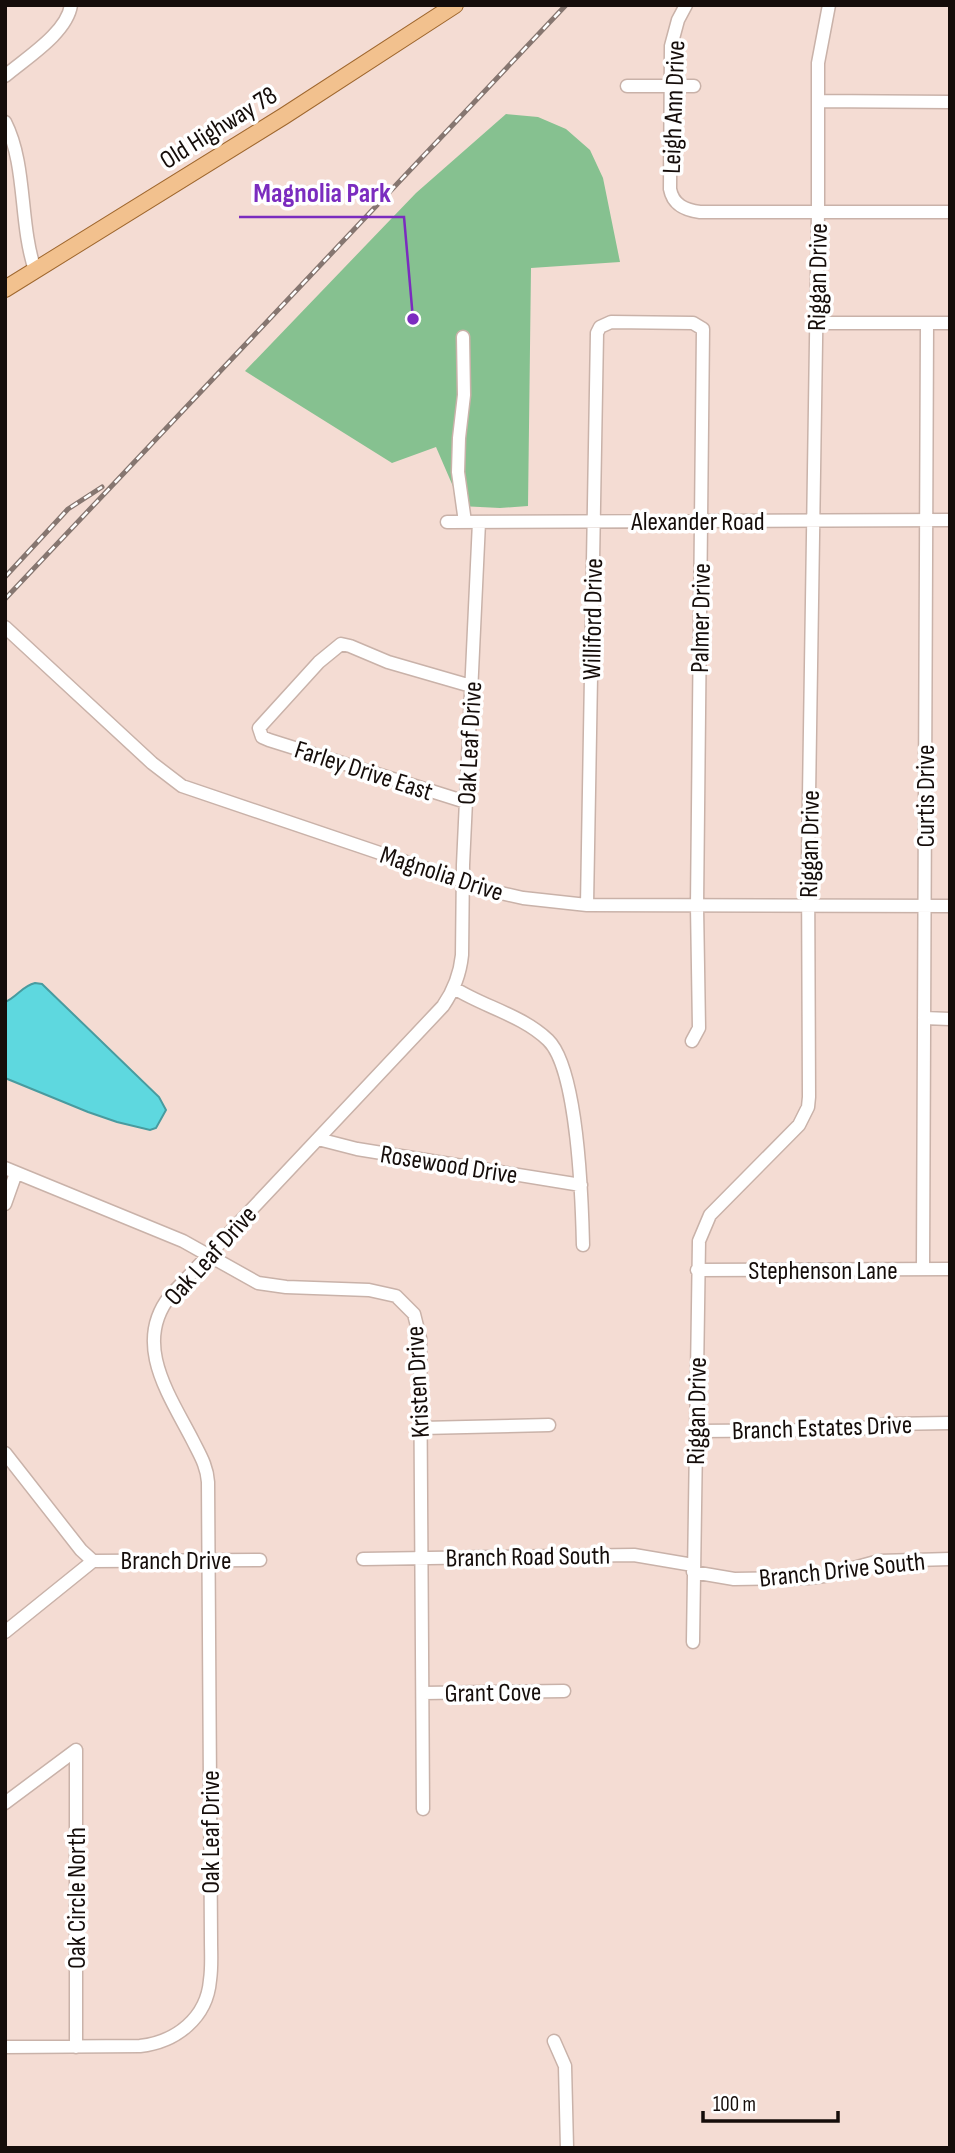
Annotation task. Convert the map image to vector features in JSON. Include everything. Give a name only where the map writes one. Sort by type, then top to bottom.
[{"type":"main road","name":"Old Highway 78","points":[[5,289],[296,108],[455,5]]},
{"type":"street","points":[[5,76],[58,31],[67,18],[71,5]]},
{"type":"street","name":"Leigh Ann Drive","points":[[686,5],[673,34],[671,46],[670,189],[674,199],[682,207],[700,212],[818,212]]},
{"type":"street","name":"Riggan Drive","points":[[693,1642],[699,1241],[706,1221],[723,1201],[795,1130],[808,1107],[810,1088],[808,906],[818,101],[819,51],[829,5]]},
{"type":"street","points":[[627,86],[694,86]]},
{"type":"street","points":[[818,101],[950,102]]},
{"type":"street","points":[[5,122],[14,144],[26,236],[35,270]]},
{"type":"street","points":[[818,212],[950,212]]},
{"type":"street","name":"Williford Drive","points":[[586,905],[597,333],[600,327],[616,322],[693,323],[703,329]]},
{"type":"street","points":[[817,323],[950,323]]},
{"type":"street","name":"Curtis Drive","points":[[923,1269],[927,323]]},
{"type":"street","name":"Palmer Drive","points":[[692,1041],[699,1028],[697,906],[703,329]]},
{"type":"street","points":[[463,337],[464,395],[458,472],[465,522]]},
{"type":"street","name":"Alexander Road","points":[[447,522],[950,520]]},
{"type":"street","name":"Oak Leaf Drive","points":[[5,2047],[140,2046],[160,2043],[186,2028],[202,2007],[209,1991],[208,1482],[206,1466],[161,1379],[155,1349],[156,1320],[164,1303],[443,1006],[454,988],[461,968],[480,522]]},
{"type":"street","name":"Magnolia Drive","points":[[5,627],[152,762],[182,786],[516,897],[586,905],[950,906]]},
{"type":"street","name":"Farley Drive East","points":[[466,802],[262,737],[259,728],[337,645],[350,646],[388,662],[471,686]]},
{"type":"street","points":[[454,988],[537,1031],[556,1050],[561,1060],[579,1153],[583,1245]]},
{"type":"street","points":[[924,1018],[950,1018]]},
{"type":"street","name":"Rosewood Drive","points":[[318,1139],[357,1149],[581,1185]]},
{"type":"street","points":[[5,1204],[11,1171]]},
{"type":"street","name":"Kristen Drive","points":[[11,1171],[183,1241],[237,1273],[264,1285],[369,1290],[390,1294],[400,1298],[414,1314],[419,1329],[422,1428],[423,1809]]},
{"type":"street","name":"Stephenson Lane","points":[[697,1270],[950,1269]]},
{"type":"street","name":"Branch Estates Drive","points":[[695,1431],[853,1430],[886,1424],[950,1423]]},
{"type":"street","points":[[422,1428],[549,1425]]},
{"type":"street","points":[[5,1453],[93,1562],[5,1632]]},
{"type":"street","name":"Branch Road South","points":[[363,1559],[634,1555],[693,1569]]},
{"type":"street","name":"Branch Drive South","points":[[693,1569],[734,1578],[808,1578],[879,1561],[950,1559]]},
{"type":"street","name":"Branch Drive","points":[[93,1562],[260,1560]]},
{"type":"street","name":"Grant Cove","points":[[423,1693],[564,1690]]},
{"type":"street","name":"Oak Circle North","points":[[5,1803],[76,1750],[76,2047]]},
{"type":"street","points":[[554,2041],[565,2066],[567,2148]]},
{"type":"green space","points":[[506,114],[538,117],[566,129],[590,150],[603,178],[620,262],[531,268],[528,506],[460,506],[436,447],[392,463],[245,371],[416,193]]},
{"type":"water","points":[[35,983],[42,984],[159,1097],[166,1110],[156,1128],[150,1130],[117,1122],[5,1078],[5,1002]]},
{"type":"railway","points":[[5,599],[566,5]]},
{"type":"railway","points":[[5,577],[68,509],[102,487]]},
{"type":"place","name":"Magnolia Park","points":[[413,319]]}]
